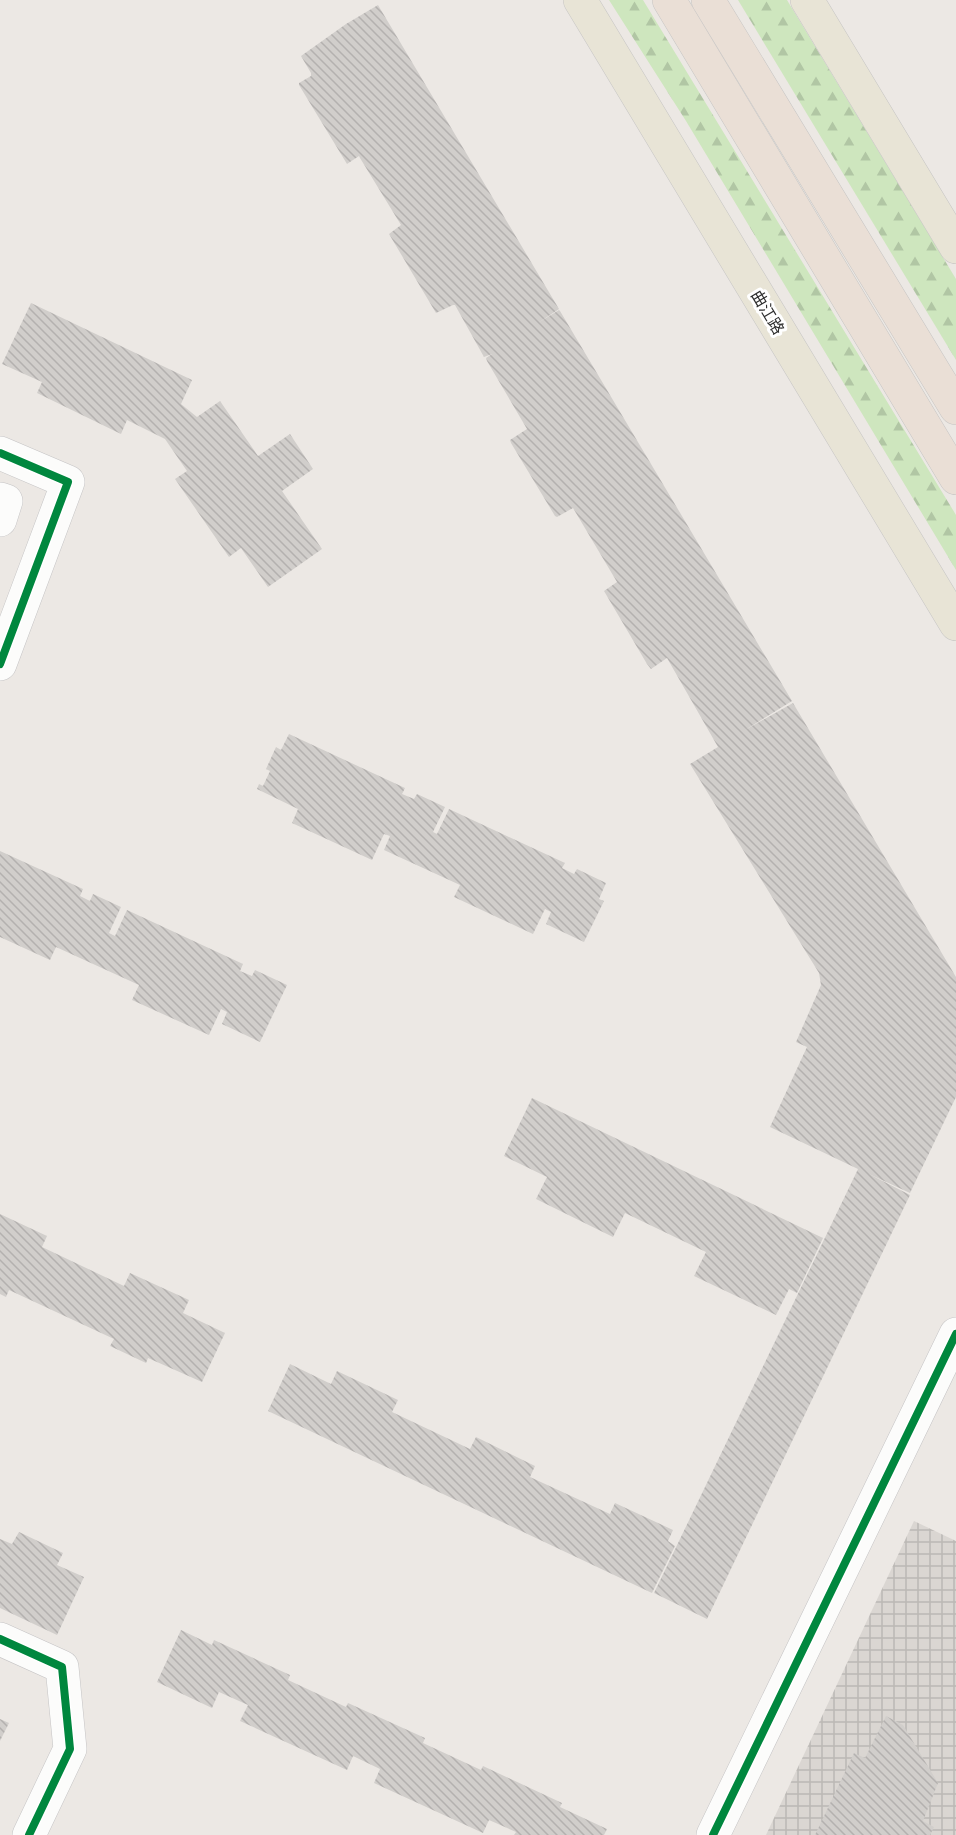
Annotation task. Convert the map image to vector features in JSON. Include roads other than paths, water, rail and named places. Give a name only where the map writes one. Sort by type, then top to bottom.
[{"type":"highway","points":[[669,0],[956,478]]},
{"type":"highway","points":[[708,0],[956,408]]},
{"type":"main road","name":"曲江路","points":[[580,0],[956,624]]},
{"type":"main road","points":[[807,0],[956,247]]},
{"type":"street","points":[[0,453],[68,482],[0,664]]},
{"type":"street","points":[[0,499],[6,501],[0,520]]},
{"type":"street","points":[[713,1835],[956,1334]]},
{"type":"street","points":[[0,1639],[62,1667],[70,1749],[29,1835]]}]
